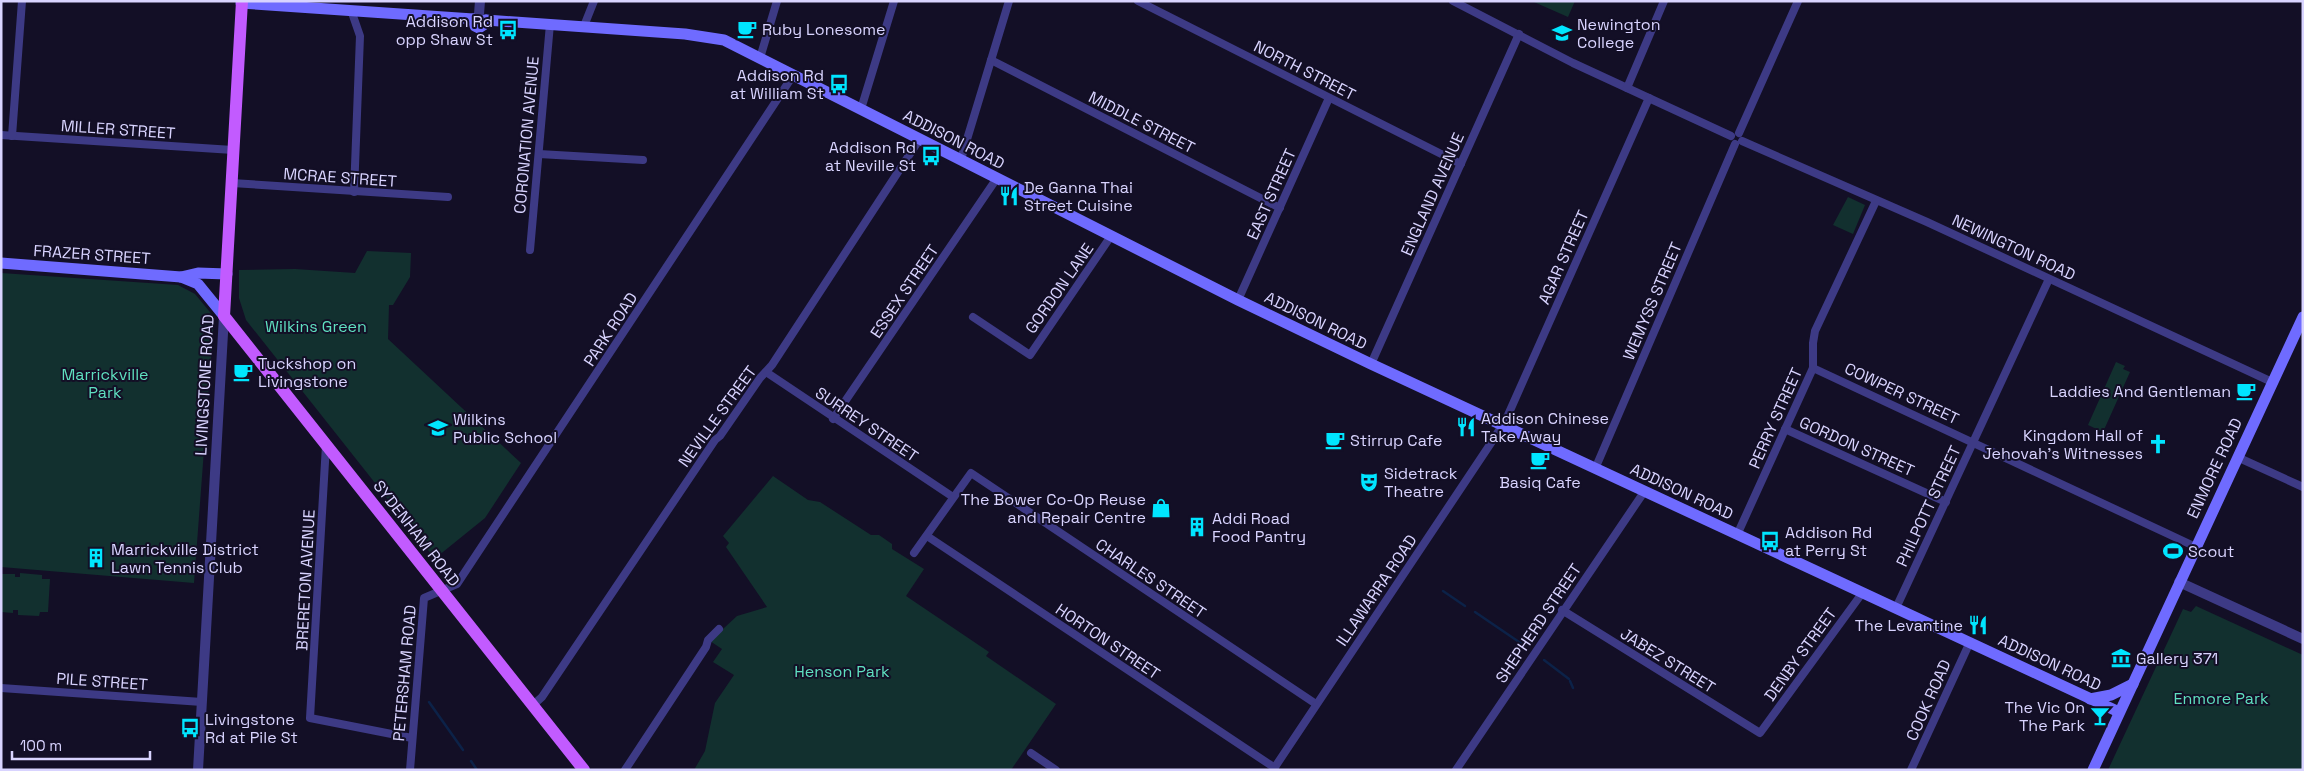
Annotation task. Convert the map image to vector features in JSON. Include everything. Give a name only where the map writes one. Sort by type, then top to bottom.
[{"type":"main road","name":"ADDISON ROAD","points":[[241,2],[359,8],[703,35],[724,40],[1238,300],[1501,426],[2119,712]]},
{"type":"main road","name":"LIVINGSTONE ROAD","points":[[224,316],[241,2]]},
{"type":"main road","name":"FRAZER STREET","points":[[1,264],[181,277],[198,273],[227,274]]},
{"type":"main road","name":"FRAZER STREET","points":[[181,277],[198,284],[224,316]]},
{"type":"main road","name":"SYDENHAM ROAD","points":[[224,316],[584,770]]},
{"type":"main road","name":"ENMORE ROAD","points":[[2093,770],[2303,317]]},
{"type":"main road","points":[[2090,699],[2111,695],[2132,684]]},
{"type":"street","points":[[12,136],[22,1]]},
{"type":"street","points":[[480,1],[480,18]]},
{"type":"street","points":[[584,26],[594,1]]},
{"type":"street","points":[[760,58],[777,1]]},
{"type":"street","points":[[861,109],[894,1]]},
{"type":"street","points":[[961,160],[1009,1]]},
{"type":"street","name":"NORTH STREET","points":[[1138,1],[1461,164]]},
{"type":"street","name":"NEWINGTON ROAD","points":[[1453,1],[1648,98],[2272,382]]},
{"type":"street","points":[[1627,88],[1664,1]]},
{"type":"street","name":"WEMYSS STREET","points":[[1595,469],[1798,1]]},
{"type":"street","points":[[354,192],[360,36],[359,8]]},
{"type":"street","name":"CORONATION AVENUE","points":[[530,250],[550,24]]},
{"type":"street","name":"ENGLAND AVENUE","points":[[1371,364],[1519,34]]},
{"type":"street","name":"MIDDLE STREET","points":[[991,60],[1280,208]]},
{"type":"street","name":"PARK ROAD","points":[[443,591],[457,584],[794,74]]},
{"type":"street","name":"EAST STREET","points":[[1238,300],[1329,98]]},
{"type":"street","name":"AGAR STREET","points":[[1501,426],[1648,98]]},
{"type":"street","name":"MILLER STREET","points":[[1,136],[233,150]]},
{"type":"street","name":"NEVILLE STREET","points":[[532,706],[542,697],[715,440],[720,436],[766,372],[880,203],[920,140]]},
{"type":"street","points":[[539,154],[643,160]]},
{"type":"street","name":"ESSEX STREET","points":[[833,419],[997,178]]},
{"type":"street","name":"MCRAE STREET","points":[[232,183],[448,197]]},
{"type":"street","name":"PERRY STREET","points":[[1737,534],[1813,368],[1812,343],[1815,331],[1876,201]]},
{"type":"street","name":"GORDON LANE","points":[[973,317],[1030,355],[1111,236]]},
{"type":"street","name":"PHILPOTT STREET","points":[[1896,608],[2049,279]]},
{"type":"street","name":"LIVINGSTONE ROAD","points":[[198,770],[224,316]]},
{"type":"street","name":"COWPER STREET","points":[[1813,368],[2196,547]]},
{"type":"street","name":"SURREY STREET","points":[[766,372],[833,419],[953,497]]},
{"type":"street","name":"ILLAWARRA ROAD","points":[[1274,769],[1501,426]]},
{"type":"street","name":"GORDON STREET","points":[[1785,429],[1946,502]]},
{"type":"street","name":"BRERETON AVENUE","points":[[326,444],[310,718],[412,738]]},
{"type":"street","points":[[2237,457],[2303,487]]},
{"type":"street","name":"CHARLES STREET","points":[[953,497],[971,472],[1316,704]]},
{"type":"street","name":"SHEPHERD STREET","points":[[1456,770],[1562,610],[1644,492]]},
{"type":"street","points":[[914,553],[953,497]]},
{"type":"street","name":"HORTON STREET","points":[[927,536],[1274,769]]},
{"type":"street","points":[[2179,582],[2303,639]]},
{"type":"street","name":"PETERSHAM ROAD","points":[[410,770],[423,602],[427,596],[443,591]]},
{"type":"street","name":"DENBY STREET","points":[[1760,733],[1863,592]]},
{"type":"street","name":"JABEZ STREET","points":[[1562,610],[1760,733]]},
{"type":"street","points":[[625,770],[706,647],[708,640],[719,629]]},
{"type":"street","name":"COOK ROAD","points":[[1912,770],[1970,642]]},
{"type":"street","name":"PILE STREET","points":[[1,688],[202,702]]},
{"type":"street","points":[[1031,753],[1056,770]]},
{"type":"green space","points":[[1515,1],[1575,1],[1568,17],[1534,2]]},
{"type":"green space","points":[[1848,197],[1865,205],[1853,234],[1833,225]]},
{"type":"green space","name":"Wilkins Green","points":[[367,251],[411,253],[410,277],[393,305],[389,305],[388,339],[521,463],[485,518],[438,556],[432,555],[246,320],[239,298],[239,270],[295,269],[355,273]]},
{"type":"green space","name":"Marrickville Park","points":[[1,273],[178,285],[195,294],[214,317],[194,583],[1,567]]},
{"type":"green space","points":[[2116,362],[2125,366],[2123,369],[2130,372],[2103,432],[2088,425]]},
{"type":"green space","name":"Henson Park","points":[[773,476],[808,500],[820,502],[871,535],[879,535],[892,544],[892,549],[924,569],[906,596],[989,652],[986,656],[1056,704],[1011,770],[694,770],[705,751],[715,703],[734,675],[713,662],[722,649],[710,641],[737,616],[767,607],[726,547],[729,543],[723,536]]},
{"type":"green space","points":[[20,573],[42,575],[42,579],[50,579],[48,612],[40,612],[39,616],[18,615],[18,610],[13,610],[13,613],[1,612],[1,574],[15,574],[15,577],[20,577]]},
{"type":"green space","name":"Enmore Park","points":[[2196,606],[2303,655],[2303,770],[2108,770],[2183,609],[2191,612]]},
{"type":"waterway","points":[[1443,591],[1465,606]]},
{"type":"waterway","points":[[1475,612],[1522,644]]},
{"type":"waterway","points":[[1544,660],[1569,679]]},
{"type":"waterway","points":[[1570,681],[1573,688]]},
{"type":"waterway","points":[[429,702],[463,750]]},
{"type":"waterway","points":[[471,761],[477,770]]},
{"type":"place","name":"Ruby Lonesome","points":[[747,29]]},
{"type":"place","name":"Addison Rd opp Shaw St","points":[[508,30]]},
{"type":"place","name":"Newington College","points":[[1562,33]]},
{"type":"place","name":"Addison Rd at William St","points":[[839,84]]},
{"type":"place","name":"Addison Rd at Neville St","points":[[931,156]]},
{"type":"place","name":"De Ganna Thai Street Cuisine","points":[[1009,196]]},
{"type":"place","name":"Tuckshop on Livingstone","points":[[243,372]]},
{"type":"place","name":"Laddies And Gentleman","points":[[2246,391]]},
{"type":"place","name":"Addison Chinese Take Away","points":[[1466,427]]},
{"type":"place","name":"Wilkins Public School","points":[[438,428]]},
{"type":"place","name":"Stirrup Cafe","points":[[1335,440]]},
{"type":"place","name":"Kingdom Hall of Jehovah's Witnesses","points":[[2158,444]]},
{"type":"place","name":"Basiq Cafe","points":[[1540,460]]},
{"type":"place","name":"Sidetrack Theatre","points":[[1369,482]]},
{"type":"place","name":"The Bower Co-Op Reuse and Repair Centre","points":[[1161,508]]},
{"type":"place","name":"Addi Road Food Pantry","points":[[1197,527]]},
{"type":"place","name":"Addison Rd at Perry St","points":[[1770,541]]},
{"type":"place","name":"Scout","points":[[2173,551]]},
{"type":"place","name":"Marrickville District Lawn Tennis Club","points":[[96,558]]},
{"type":"place","name":"The Levantine","points":[[1978,625]]},
{"type":"place","name":"Gallery 371","points":[[2121,658]]},
{"type":"place","name":"The Vic On The Park","points":[[2100,716]]},
{"type":"place","name":"Livingstone Rd at Pile St","points":[[190,728]]}]
